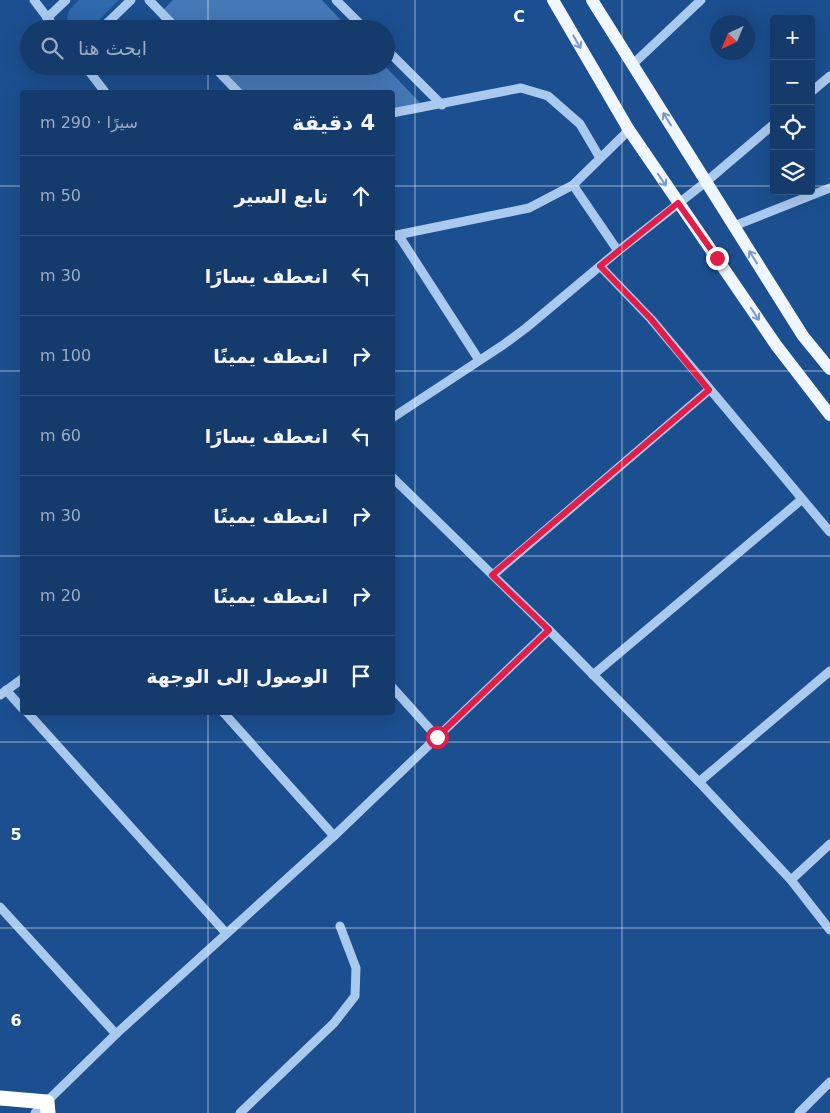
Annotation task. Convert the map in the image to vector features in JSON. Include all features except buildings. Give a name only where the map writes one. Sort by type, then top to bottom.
[{"type":"highway","points":[[0,1098],[47,1108]]},
{"type":"main road","points":[[553,0],[629,130],[776,345],[830,415]]},
{"type":"main road","points":[[592,0],[803,336],[830,369]]},
{"type":"street","points":[[34,0],[47,18],[66,0]]},
{"type":"street","points":[[111,20],[131,0]]},
{"type":"street","points":[[149,0],[168,20]]},
{"type":"street","points":[[336,0],[357,20]]},
{"type":"street","points":[[633,64],[701,0]]},
{"type":"street","points":[[395,58],[442,104]]},
{"type":"street","points":[[92,75],[103,90]]},
{"type":"street","points":[[222,75],[236,90]]},
{"type":"street","points":[[815,89],[830,76]]},
{"type":"street","points":[[395,112],[521,88],[548,96],[580,124],[600,158]]},
{"type":"street","points":[[395,416],[526,328],[770,127]]},
{"type":"street","points":[[479,360],[396,236],[528,208],[573,185],[629,130]]},
{"type":"street","points":[[573,185],[618,251]]},
{"type":"street","points":[[734,226],[830,188]]},
{"type":"street","points":[[600,266],[651,319],[830,532]]},
{"type":"street","points":[[492,575],[709,390]]},
{"type":"street","points":[[395,480],[549,630],[699,782],[792,880],[830,930]]},
{"type":"street","points":[[593,675],[802,500]]},
{"type":"street","points":[[35,1113],[47,1108],[116,1034],[334,836],[549,630]]},
{"type":"street","points":[[699,782],[830,671]]},
{"type":"street","points":[[20,680],[3,692],[20,706]]},
{"type":"street","points":[[395,689],[437,737]]},
{"type":"street","points":[[29,715],[226,933]]},
{"type":"street","points":[[226,715],[334,836]]},
{"type":"street","points":[[792,880],[830,844]]},
{"type":"street","points":[[0,907],[116,1034]]},
{"type":"street","points":[[240,1113],[334,1023],[356,996],[356,968],[340,926]]},
{"type":"street","points":[[799,1113],[830,1082]]},
{"type":"shaded area","points":[[79,0],[119,0],[99,20],[68,20],[70,9]]},
{"type":"route","points":[[437,737],[549,630],[492,575],[709,390],[651,319],[600,266],[678,203],[717,258]]}]
